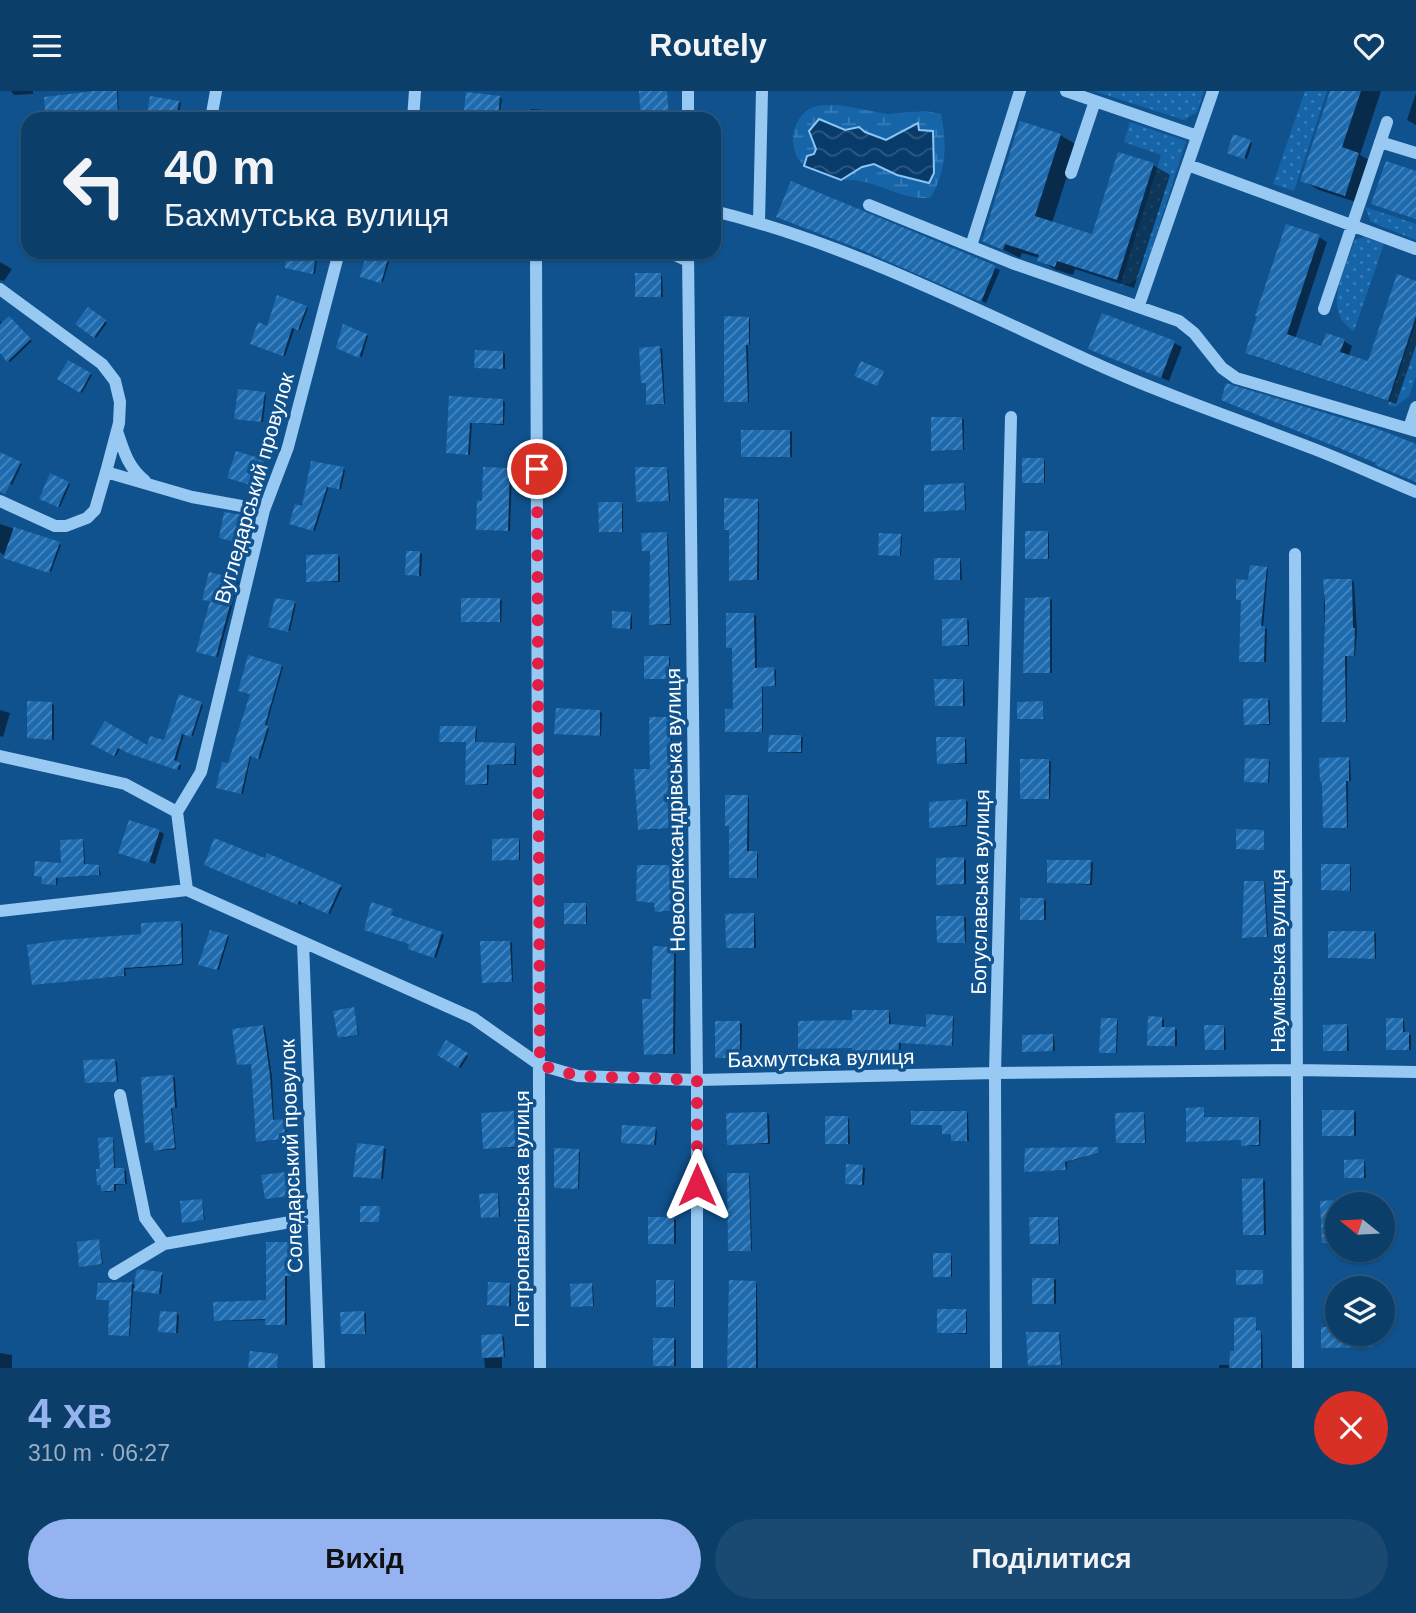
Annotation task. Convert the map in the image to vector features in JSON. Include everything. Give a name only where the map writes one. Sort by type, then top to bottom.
[{"type":"street","points":[[212,112],[216,91]]},
{"type":"street","points":[[414,112],[415,91]]},
{"type":"street","points":[[688,91],[688,112]]},
{"type":"street","points":[[759,222],[762,91]]},
{"type":"street","points":[[971,246],[1020,91]]},
{"type":"street","points":[[1066,91],[1197,136]]},
{"type":"street","points":[[1139,305],[1213,91]]},
{"type":"street","points":[[1071,173],[1095,101]]},
{"type":"street","points":[[1324,309],[1387,122]]},
{"type":"street","points":[[1380,142],[1416,153]]},
{"type":"street","points":[[1188,165],[1416,249]]},
{"type":"street","points":[[869,205],[1057,279],[1139,305],[1186,325],[1212,358],[1236,378],[1412,430],[1416,407]]},
{"type":"street","points":[[721,213],[812,240],[934,289],[1160,392],[1317,450],[1416,492]]},
{"type":"street","name":"Вугледарський провулок","points":[[177,812],[201,772],[264,510],[288,447],[336,259]]},
{"type":"street","name":"Петропавлівська вулиця","points":[[536,259],[540,1368]]},
{"type":"street","name":"Новоолександрівська вулиця","points":[[688,259],[697,1080],[697,1368]]},
{"type":"street","points":[[0,289],[102,364],[115,381],[120,402],[117,430],[95,510],[77,524],[55,526],[0,501]]},
{"type":"street","name":"Богуславська вулиця","points":[[996,1368],[995,1073],[1012,417]]},
{"type":"street","points":[[117,430],[126,460],[134,472],[151,485]]},
{"type":"street","points":[[106,473],[192,497],[264,510]]},
{"type":"street","name":"Наумівська вулиця","points":[[1296,554],[1298,1368]]},
{"type":"street","points":[[0,756],[125,784],[177,812],[187,890],[0,911]]},
{"type":"street","name":"Бахмутська вулиця","points":[[187,890],[473,1019],[540,1065],[578,1076],[697,1080],[995,1073],[1296,1070],[1416,1072]]},
{"type":"street","name":"Соледарський провулок","points":[[303,942],[319,1368]]},
{"type":"street","points":[[120,1095],[145,1218],[164,1244]]},
{"type":"street","points":[[114,1274],[164,1244],[313,1218]]},
{"type":"green space","points":[[1094,91],[1204,91],[1197,112],[1184,120]]},
{"type":"green space","points":[[1305,91],[1327,91],[1294,191],[1273,184]]},
{"type":"green space","points":[[839,105],[888,114],[926,111],[941,114],[944,135],[943,168],[930,198],[907,196],[864,182],[841,180],[862,167],[874,164],[897,175],[929,183],[934,173],[933,131],[918,130],[918,124],[886,140],[864,132],[859,127],[845,130],[830,122],[812,142],[816,149],[814,154],[807,156],[804,166],[793,144],[798,120],[811,108]]},
{"type":"green space","points":[[1130,122],[1186,141],[1148,260],[1137,279],[1120,286],[1161,155],[1124,142]]},
{"type":"green space","points":[[1365,207],[1416,224],[1416,240],[1371,222]]},
{"type":"green space","points":[[1364,237],[1384,244],[1354,331],[1344,323],[1338,312],[1338,289],[1355,240]]},
{"type":"green space","points":[[1416,322],[1416,377],[1409,396],[1395,407],[1388,405]]},
{"type":"water","points":[[819,119],[845,130],[859,127],[886,140],[918,123],[919,130],[933,131],[934,173],[929,183],[897,175],[874,164],[862,167],[841,180],[804,166],[807,156],[814,154],[816,149],[809,131]]},
{"type":"building","points":[[117,91],[118,112],[45,112],[44,97]]},
{"type":"building","points":[[639,91],[667,91],[668,112],[640,112]]},
{"type":"building","points":[[1330,91],[1361,91],[1342,147],[1359,153],[1345,196],[1300,181]]},
{"type":"building","points":[[466,92],[500,96],[499,112],[464,112]]},
{"type":"building","points":[[150,96],[179,101],[177,112],[147,112]]},
{"type":"building","points":[[1020,121],[1061,134],[1035,216],[1092,234],[1118,152],[1154,163],[1117,280],[1057,261],[1055,267],[1037,261],[1039,255],[1005,244],[1003,250],[982,241]]},
{"type":"building","points":[[1233,134],[1251,140],[1244,159],[1227,153]]},
{"type":"building","points":[[1386,161],[1416,171],[1416,219],[1371,204]]},
{"type":"building","points":[[791,181],[996,266],[981,302],[862,250],[776,217]]},
{"type":"building","points":[[1286,224],[1320,235],[1287,334],[1321,346],[1326,333],[1345,339],[1340,352],[1368,361],[1397,274],[1416,281],[1416,316],[1388,401],[1245,353]]},
{"type":"building","points":[[286,259],[316,259],[313,274],[285,268]]},
{"type":"building","points":[[365,259],[388,259],[381,283],[360,277]]},
{"type":"building","points":[[635,273],[661,273],[661,297],[635,297]]},
{"type":"building","points":[[277,295],[307,306],[298,330],[292,328],[283,356],[250,344],[258,322],[267,326]]},
{"type":"building","points":[[88,307],[106,320],[94,338],[75,324]]},
{"type":"building","points":[[1102,313],[1175,341],[1161,378],[1088,349]]},
{"type":"building","points":[[9,316],[31,339],[7,362],[0,353],[0,324]]},
{"type":"building","points":[[724,316],[749,317],[749,345],[746,345],[748,402],[724,402]]},
{"type":"building","points":[[343,324],[367,334],[359,358],[336,348]]},
{"type":"building","points":[[660,346],[664,404],[646,405],[646,383],[641,383],[639,348]]},
{"type":"building","points":[[475,350],[503,351],[503,369],[474,368]]},
{"type":"building","points":[[68,360],[91,373],[80,393],[57,379]]},
{"type":"building","points":[[861,361],[884,371],[877,386],[854,376]]},
{"type":"building","points":[[1226,383],[1378,429],[1416,444],[1416,482],[1221,400]]},
{"type":"building","points":[[238,389],[265,392],[261,422],[234,419]]},
{"type":"building","points":[[449,396],[503,399],[503,424],[470,423],[468,455],[446,453]]},
{"type":"building","points":[[931,417],[962,417],[963,450],[931,451]]},
{"type":"building","points":[[741,430],[790,430],[790,457],[741,457]]},
{"type":"building","points":[[236,451],[265,460],[257,487],[227,478]]},
{"type":"building","points":[[0,452],[21,462],[5,494],[0,492]]},
{"type":"building","points":[[1022,458],[1044,458],[1044,483],[1022,483]]},
{"type":"building","points":[[311,461],[344,467],[339,489],[327,487],[313,531],[289,524],[295,504],[302,506]]},
{"type":"building","points":[[483,467],[510,468],[508,531],[476,530],[477,500],[482,501]]},
{"type":"building","points":[[635,467],[667,467],[669,501],[636,502]]},
{"type":"building","points":[[50,473],[69,482],[58,507],[39,499]]},
{"type":"building","points":[[964,483],[965,510],[924,512],[924,485]]},
{"type":"building","points":[[724,498],[758,499],[757,580],[729,581],[729,530],[724,530]]},
{"type":"building","points":[[598,502],[622,502],[622,532],[599,532]]},
{"type":"building","points":[[224,512],[250,516],[245,544],[219,538]]},
{"type":"building","points":[[14,527],[60,542],[49,573],[3,558]]},
{"type":"building","points":[[1025,531],[1048,531],[1048,559],[1025,559]]},
{"type":"building","points":[[667,532],[670,624],[649,625],[650,551],[642,551],[641,533]]},
{"type":"building","points":[[879,533],[901,534],[900,556],[878,555]]},
{"type":"building","points":[[406,551],[420,551],[419,576],[405,575]]},
{"type":"building","points":[[338,554],[338,581],[306,582],[306,555]]},
{"type":"building","points":[[934,558],[960,558],[960,580],[934,580]]},
{"type":"building","points":[[1250,565],[1267,567],[1261,626],[1265,626],[1264,662],[1239,662],[1241,600],[1236,600],[1236,579],[1248,580]]},
{"type":"building","points":[[209,572],[237,579],[216,657],[196,652],[210,601],[202,600]]},
{"type":"building","points":[[1323,579],[1352,579],[1354,656],[1345,656],[1346,722],[1322,722],[1325,605]]},
{"type":"building","points":[[1050,597],[1050,673],[1023,673],[1025,598]]},
{"type":"building","points":[[275,598],[295,601],[288,632],[268,627]]},
{"type":"building","points":[[461,598],[500,598],[500,622],[461,622]]},
{"type":"building","points":[[612,611],[631,612],[630,629],[612,628]]},
{"type":"building","points":[[726,613],[754,613],[755,668],[774,667],[775,686],[762,687],[762,732],[725,732],[725,709],[733,709],[732,648],[726,648]]},
{"type":"building","points":[[967,618],[968,645],[942,646],[942,619]]},
{"type":"building","points":[[248,655],[282,665],[258,759],[250,756],[241,794],[216,788],[222,762],[228,763],[250,694],[238,691]]},
{"type":"building","points":[[644,656],[669,656],[669,679],[644,679]]},
{"type":"building","points":[[934,679],[963,679],[963,706],[935,706]]},
{"type":"building","points":[[179,694],[202,702],[191,737],[182,734],[174,760],[180,763],[177,770],[118,748],[114,756],[91,744],[105,721],[147,745],[150,736],[164,740]]},
{"type":"building","points":[[1268,698],[1269,724],[1244,725],[1243,699]]},
{"type":"building","points":[[27,701],[52,702],[52,740],[27,738]]},
{"type":"building","points":[[1043,701],[1043,719],[1017,719],[1017,702]]},
{"type":"building","points":[[556,708],[600,710],[600,736],[554,734]]},
{"type":"building","points":[[649,717],[671,717],[671,804],[674,804],[675,828],[638,830],[634,769],[650,769]]},
{"type":"building","points":[[440,726],[476,726],[475,742],[515,743],[514,764],[487,765],[487,784],[465,785],[466,742],[439,742]]},
{"type":"building","points":[[769,735],[801,735],[801,752],[768,752]]},
{"type":"building","points":[[936,737],[965,737],[965,763],[937,764]]},
{"type":"building","points":[[1349,757],[1349,781],[1346,781],[1347,828],[1323,828],[1319,758]]},
{"type":"building","points":[[1245,758],[1269,759],[1268,783],[1244,782]]},
{"type":"building","points":[[1020,759],[1049,759],[1049,799],[1020,799]]},
{"type":"building","points":[[725,795],[748,795],[747,851],[757,851],[757,878],[729,878],[729,826],[725,826]]},
{"type":"building","points":[[966,799],[966,825],[929,828],[929,802]]},
{"type":"building","points":[[129,820],[160,830],[149,863],[118,853]]},
{"type":"building","points":[[1236,829],[1264,830],[1264,850],[1236,849]]},
{"type":"building","points":[[214,838],[265,858],[267,853],[341,885],[328,914],[299,901],[298,905],[204,865]]},
{"type":"building","points":[[519,838],[519,860],[492,861],[492,839]]},
{"type":"building","points":[[83,839],[84,864],[99,865],[99,875],[56,878],[56,885],[41,884],[42,877],[34,876],[35,861],[61,863],[60,840]]},
{"type":"building","points":[[964,857],[964,884],[936,885],[936,858]]},
{"type":"building","points":[[1047,860],[1091,860],[1090,884],[1047,883]]},
{"type":"building","points":[[1321,864],[1350,864],[1350,891],[1321,890]]},
{"type":"building","points":[[637,865],[674,865],[674,911],[655,912],[654,903],[636,901]]},
{"type":"building","points":[[1244,881],[1264,881],[1267,937],[1242,938]]},
{"type":"building","points":[[1020,898],[1044,898],[1044,920],[1020,920]]},
{"type":"building","points":[[371,902],[393,909],[391,915],[442,932],[434,958],[408,949],[409,944],[364,930]]},
{"type":"building","points":[[564,903],[586,903],[586,924],[564,924]]},
{"type":"building","points":[[754,913],[754,948],[726,948],[725,914]]},
{"type":"building","points":[[936,916],[964,916],[965,943],[937,943]]},
{"type":"building","points":[[181,921],[182,964],[124,968],[124,976],[32,985],[27,945],[141,934],[141,923]]},
{"type":"building","points":[[210,930],[228,935],[217,970],[198,965]]},
{"type":"building","points":[[1328,931],[1374,931],[1375,959],[1328,958]]},
{"type":"building","points":[[480,941],[510,941],[512,982],[482,983]]},
{"type":"building","points":[[653,946],[674,947],[673,1054],[644,1055],[642,999],[651,999]]},
{"type":"building","points":[[354,1007],[358,1035],[338,1038],[333,1011]]},
{"type":"building","points":[[852,1010],[889,1010],[889,1024],[926,1027],[926,1014],[953,1016],[952,1046],[899,1043],[898,1056],[852,1056],[852,1048],[798,1049],[798,1021],[852,1020]]},
{"type":"building","points":[[1148,1016],[1162,1017],[1162,1027],[1175,1027],[1175,1046],[1147,1046]]},
{"type":"building","points":[[1101,1018],[1117,1018],[1116,1053],[1099,1053]]},
{"type":"building","points":[[1386,1018],[1403,1018],[1403,1032],[1409,1032],[1409,1050],[1386,1050]]},
{"type":"building","points":[[715,1021],[740,1021],[740,1058],[715,1058]]},
{"type":"building","points":[[1347,1024],[1347,1051],[1323,1051],[1323,1025]]},
{"type":"building","points":[[263,1025],[273,1120],[284,1119],[286,1139],[256,1142],[251,1064],[237,1065],[232,1029]]},
{"type":"building","points":[[1204,1025],[1224,1025],[1224,1050],[1205,1050]]},
{"type":"building","points":[[1053,1034],[1053,1051],[1022,1052],[1022,1035]]},
{"type":"building","points":[[446,1040],[468,1053],[458,1068],[437,1055]]},
{"type":"building","points":[[115,1059],[117,1082],[85,1083],[83,1060]]},
{"type":"building","points":[[173,1075],[175,1108],[171,1108],[175,1148],[154,1151],[153,1142],[145,1143],[141,1077]]},
{"type":"building","points":[[1204,1107],[1204,1117],[1259,1117],[1259,1145],[1241,1146],[1241,1140],[1186,1142],[1186,1108]]},
{"type":"building","points":[[1322,1110],[1354,1110],[1354,1136],[1322,1136]]},
{"type":"building","points":[[514,1111],[516,1147],[483,1149],[481,1113]]},
{"type":"building","points":[[911,1111],[967,1111],[967,1141],[951,1141],[951,1134],[942,1134],[942,1125],[911,1125]]},
{"type":"building","points":[[767,1112],[768,1143],[727,1145],[726,1113]]},
{"type":"building","points":[[1144,1112],[1145,1143],[1116,1143],[1115,1113]]},
{"type":"building","points":[[825,1116],[848,1116],[848,1144],[825,1144]]},
{"type":"building","points":[[622,1125],[656,1127],[654,1145],[621,1143]]},
{"type":"building","points":[[113,1137],[114,1168],[124,1168],[125,1184],[114,1184],[114,1191],[101,1191],[101,1185],[97,1185],[96,1169],[100,1169],[98,1138]]},
{"type":"building","points":[[357,1143],[384,1146],[381,1179],[353,1177]]},
{"type":"building","points":[[1098,1147],[1099,1153],[1065,1162],[1066,1170],[1024,1172],[1025,1148]]},
{"type":"building","points":[[554,1148],[579,1149],[578,1189],[554,1188]]},
{"type":"building","points":[[1364,1159],[1364,1178],[1344,1178],[1344,1160]]},
{"type":"building","points":[[846,1164],[863,1165],[862,1185],[845,1184]]},
{"type":"building","points":[[286,1172],[290,1196],[265,1199],[261,1175]]},
{"type":"building","points":[[727,1173],[749,1173],[751,1251],[728,1251]]},
{"type":"building","points":[[1263,1178],[1264,1235],[1243,1235],[1242,1179]]},
{"type":"building","points":[[498,1193],[499,1217],[481,1218],[479,1194]]},
{"type":"building","points":[[202,1199],[204,1220],[182,1223],[180,1201]]},
{"type":"building","points":[[1320,1201],[1325,1201],[1325,1243],[1322,1243]]},
{"type":"building","points":[[360,1206],[380,1206],[379,1222],[360,1222]]},
{"type":"building","points":[[648,1217],[674,1217],[674,1244],[648,1244]]},
{"type":"building","points":[[1029,1217],[1058,1217],[1059,1244],[1030,1244]]},
{"type":"building","points":[[99,1239],[102,1264],[79,1267],[77,1242]]},
{"type":"building","points":[[266,1242],[292,1242],[292,1276],[285,1276],[285,1325],[265,1325],[265,1319],[214,1321],[213,1302],[266,1300]]},
{"type":"building","points":[[933,1253],[951,1253],[951,1277],[933,1277]]},
{"type":"building","points":[[139,1269],[162,1272],[159,1294],[134,1291],[136,1271]]},
{"type":"building","points":[[1236,1270],[1263,1270],[1263,1284],[1236,1285]]},
{"type":"building","points":[[1032,1278],[1054,1278],[1054,1304],[1032,1304]]},
{"type":"building","points":[[656,1280],[674,1280],[674,1307],[656,1307]]},
{"type":"building","points":[[729,1280],[756,1281],[756,1368],[727,1368]]},
{"type":"building","points":[[132,1282],[129,1336],[108,1335],[109,1300],[96,1300],[98,1283]]},
{"type":"building","points":[[488,1282],[510,1283],[509,1306],[487,1305]]},
{"type":"building","points":[[592,1283],[593,1306],[571,1307],[570,1284]]},
{"type":"building","points":[[937,1309],[966,1309],[966,1333],[937,1333]]},
{"type":"building","points":[[160,1311],[177,1312],[176,1333],[158,1332]]},
{"type":"building","points":[[364,1311],[365,1334],[341,1334],[340,1312]]},
{"type":"building","points":[[1256,1317],[1256,1330],[1261,1331],[1261,1368],[1229,1368],[1230,1351],[1234,1351],[1234,1318]]},
{"type":"building","points":[[1321,1327],[1325,1327],[1325,1346],[1373,1346],[1373,1347],[1321,1348]]},
{"type":"building","points":[[1026,1332],[1059,1332],[1061,1365],[1028,1366]]},
{"type":"building","points":[[502,1334],[504,1357],[482,1358],[481,1335]]},
{"type":"building","points":[[653,1338],[674,1338],[674,1366],[653,1366]]},
{"type":"building","points":[[250,1351],[278,1354],[277,1368],[248,1368]]},
{"type":"route","points":[[537,469],[540,1065],[578,1076],[697,1080],[697,1185]]}]
